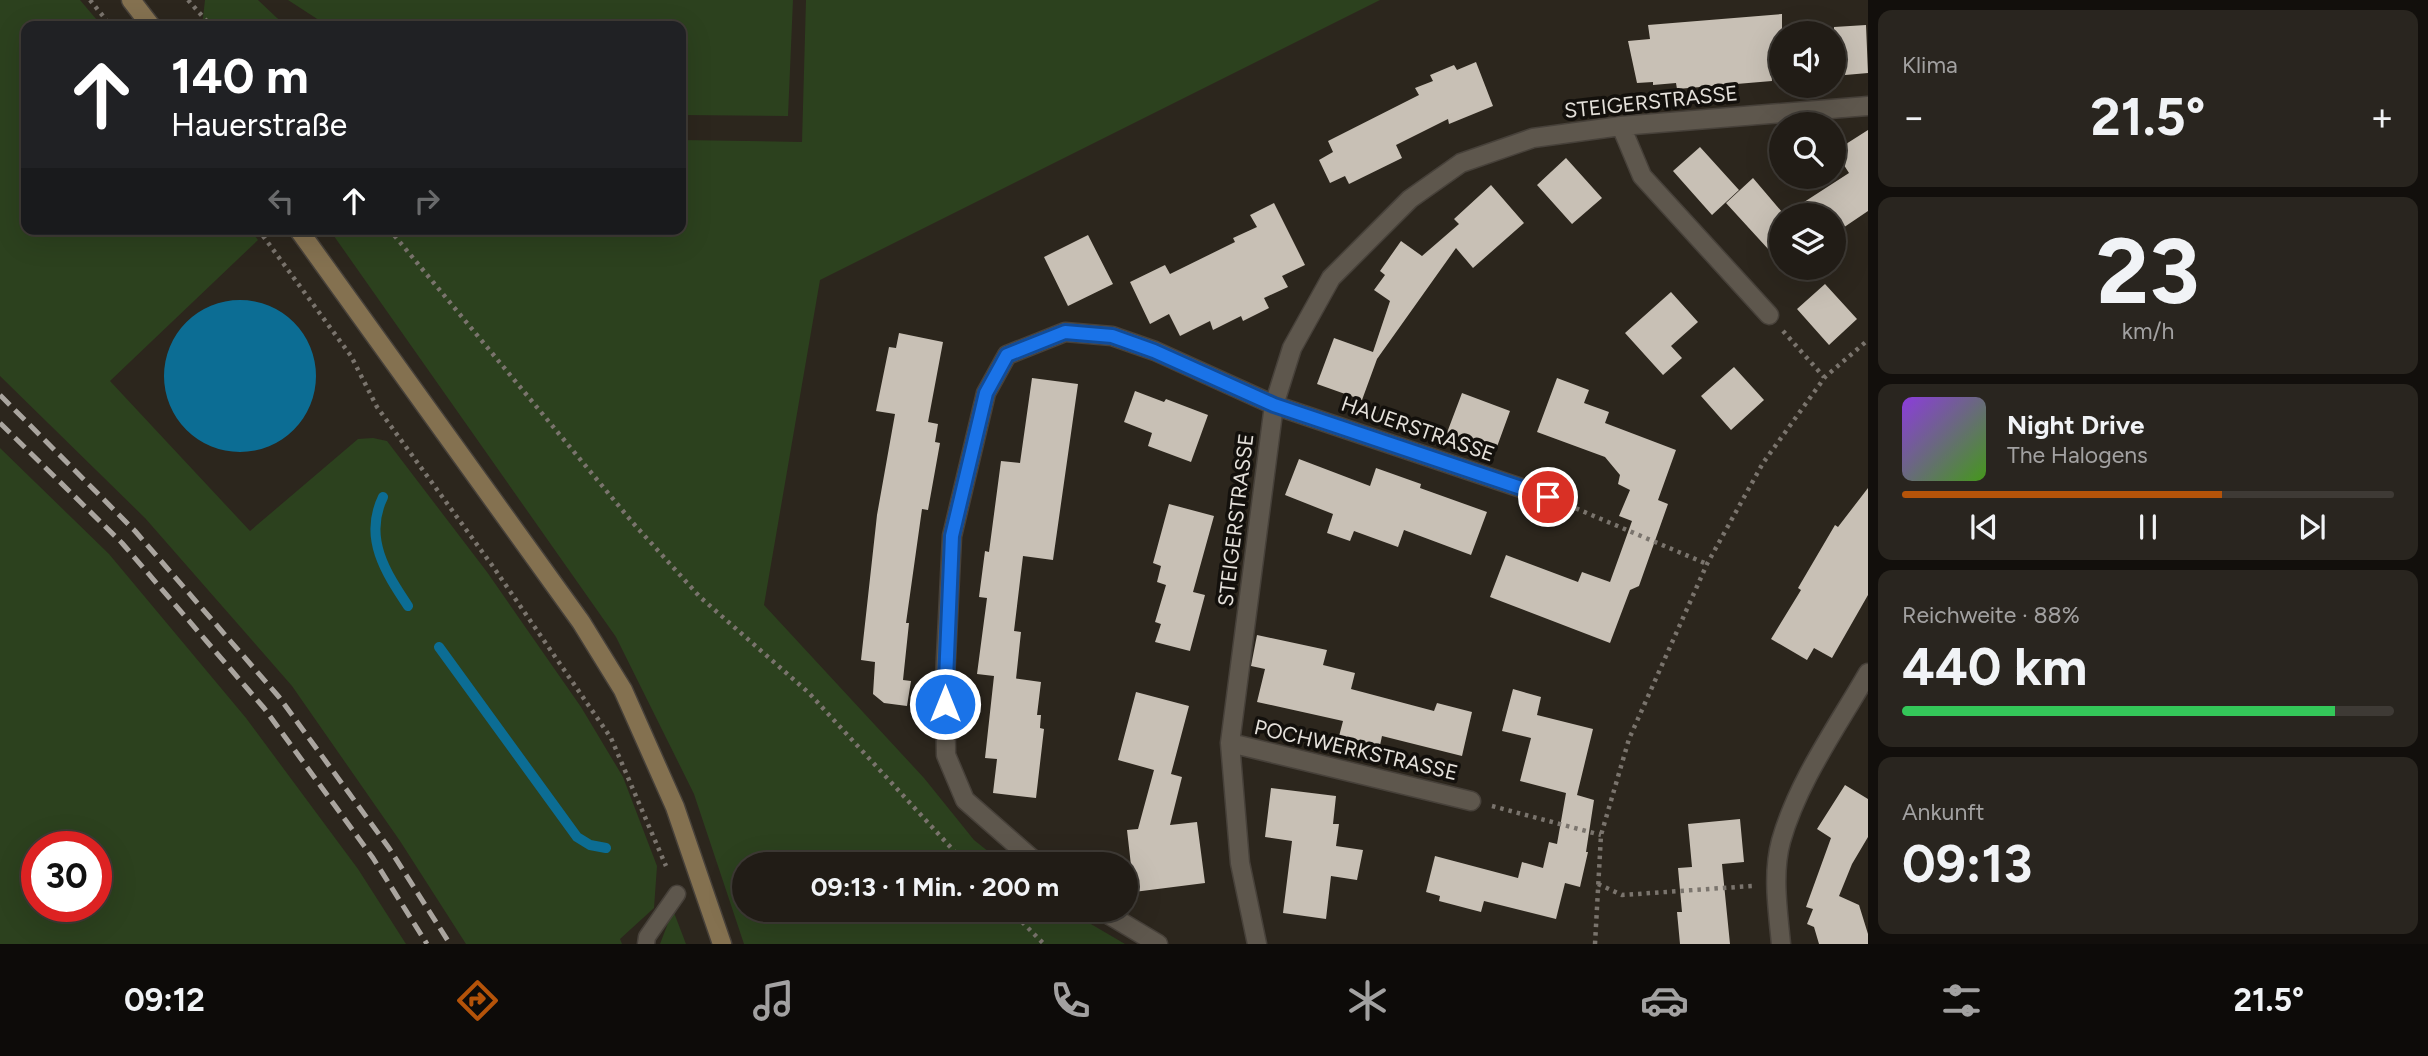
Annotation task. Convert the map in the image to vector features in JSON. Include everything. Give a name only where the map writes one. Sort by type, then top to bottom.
[{"type":"main road","points":[[131,0],[147,21]]},
{"type":"main road","points":[[302,235],[573,611],[623,690],[675,807],[722,944]]},
{"type":"street","name":"STEIGERSTRASSE","points":[[1257,944],[1240,863],[1230,743],[1274,405],[1293,348],[1331,278],[1410,199],[1461,163],[1532,138],[1621,126],[1868,106]]},
{"type":"street","points":[[1621,126],[1642,176],[1769,315]]},
{"type":"street","name":"HAUERSTRASSE","points":[[1024,852],[965,800],[946,755],[944,678],[952,536],[986,393],[1007,355],[1065,332],[1112,336],[1154,351],[1274,405],[1548,497]]},
{"type":"street","points":[[1781,944],[1776,884],[1781,843],[1801,790],[1868,673]]},
{"type":"street","name":"POCHWERKSTRASSE","points":[[1230,743],[1471,801]]},
{"type":"street","points":[[1121,922],[1158,944]]},
{"type":"lane","points":[[646,944],[647,937],[677,894]]},
{"type":"path","points":[[90,0],[107,21]]},
{"type":"path","points":[[188,0],[207,21]]},
{"type":"path","points":[[262,235],[351,356],[377,407],[494,568],[611,738],[677,894]]},
{"type":"path","points":[[394,235],[633,523],[700,597],[809,693],[955,852]]},
{"type":"path","points":[[1769,315],[1825,377]]},
{"type":"path","points":[[1595,944],[1601,835],[1629,739],[1707,564],[1763,463],[1825,377],[1868,340]]},
{"type":"path","points":[[1548,497],[1707,564]]},
{"type":"path","points":[[1471,801],[1601,835]]},
{"type":"path","points":[[1598,884],[1622,895],[1776,884]]},
{"type":"path","points":[[1022,922],[1044,944]]},
{"type":"green space","points":[[0,0],[80,0],[98,21],[21,21],[21,235],[254,235],[258,240],[110,381],[250,531],[358,439],[387,441],[487,572],[581,707],[623,777],[657,866],[654,908],[620,939],[622,944],[466,944],[400,841],[292,686],[145,518],[0,376]]},
{"type":"green space","points":[[205,0],[258,0],[282,21],[203,21]]},
{"type":"green space","points":[[288,0],[793,0],[788,116],[686,115],[686,21],[320,21]]},
{"type":"green space","points":[[806,0],[1380,0],[820,280],[764,605],[924,778],[974,840],[989,852],[732,852],[732,908],[694,794],[616,637],[333,235],[686,235],[686,140],[802,142]]},
{"type":"green space","points":[[0,448],[109,554],[246,718],[358,869],[406,944],[0,944]]},
{"type":"green space","points":[[673,910],[686,944],[660,944]]},
{"type":"green space","points":[[737,922],[1087,922],[1125,944],[744,944]]},
{"type":"water","points":[[240,300],[269,306],[294,322],[310,347],[316,376],[310,405],[294,430],[269,446],[240,452],[211,446],[186,430],[170,405],[164,376],[170,347],[186,322],[211,306]]},
{"type":"building","points":[[1782,14],[1782,21],[1769,21],[1769,81],[1677,89],[1676,83],[1637,83],[1628,41],[1650,39],[1648,25]]},
{"type":"building","points":[[1866,25],[1868,73],[1846,75],[1846,26]]},
{"type":"building","points":[[1476,62],[1493,106],[1449,124],[1448,119],[1396,145],[1402,158],[1349,184],[1345,176],[1330,183],[1319,160],[1333,152],[1328,141],[1419,95],[1415,88],[1433,81],[1430,75],[1454,65],[1457,70]]},
{"type":"building","points":[[1868,130],[1868,211],[1846,226],[1846,203],[1803,203],[1824,189],[1846,189],[1846,175],[1849,173],[1846,168],[1846,144]]},
{"type":"building","points":[[1700,147],[1739,190],[1712,215],[1673,171]]},
{"type":"building","points":[[1566,158],[1602,198],[1572,224],[1537,185]]},
{"type":"building","points":[[1753,178],[1774,203],[1769,203],[1769,250],[1726,203]]},
{"type":"building","points":[[1491,185],[1524,223],[1473,268],[1456,248],[1377,359],[1362,400],[1317,384],[1334,338],[1373,352],[1390,301],[1374,290],[1385,275],[1380,271],[1401,241],[1422,256],[1459,224],[1454,219]]},
{"type":"building","points":[[1274,203],[1305,265],[1282,276],[1288,287],[1264,298],[1269,308],[1243,321],[1241,316],[1213,330],[1210,321],[1180,336],[1169,314],[1150,324],[1130,282],[1165,265],[1170,274],[1235,242],[1233,238],[1257,227],[1250,215]]},
{"type":"building","points":[[1088,235],[1113,284],[1068,306],[1044,257]]},
{"type":"building","points":[[1825,284],[1857,319],[1829,345],[1797,309]]},
{"type":"building","points":[[1671,292],[1698,322],[1671,346],[1682,358],[1663,375],[1625,333]]},
{"type":"building","points":[[899,333],[943,342],[928,422],[938,424],[935,442],[940,443],[928,510],[922,509],[906,623],[909,623],[903,680],[911,681],[907,706],[884,703],[873,694],[875,662],[861,660],[877,515],[895,414],[876,411],[889,347],[896,348]]},
{"type":"building","points":[[1734,367],[1764,400],[1731,430],[1701,396]]},
{"type":"building","points":[[1032,378],[1078,384],[1053,560],[1023,556],[1014,631],[1021,632],[1016,679],[1041,682],[1037,715],[1041,715],[1040,728],[1044,729],[1036,798],[993,793],[997,759],[985,758],[994,676],[977,674],[987,598],[979,597],[985,551],[989,552],[1001,461],[1020,463]]},
{"type":"building","points":[[1557,378],[1589,390],[1584,403],[1609,412],[1605,423],[1676,450],[1658,500],[1668,504],[1639,586],[1630,590],[1610,643],[1490,597],[1506,555],[1578,582],[1582,572],[1610,582],[1632,521],[1619,516],[1630,490],[1618,484],[1620,475],[1605,457],[1537,432]]},
{"type":"building","points":[[1135,391],[1208,415],[1191,462],[1148,446],[1152,433],[1124,422]]},
{"type":"building","points":[[1462,393],[1510,411],[1494,455],[1445,438]]},
{"type":"building","points":[[1299,459],[1370,486],[1376,468],[1421,484],[1420,488],[1487,512],[1471,555],[1404,530],[1398,547],[1354,531],[1350,541],[1327,533],[1333,514],[1285,495]]},
{"type":"building","points":[[1868,488],[1868,595],[1832,658],[1814,648],[1807,660],[1771,639],[1801,590],[1798,588],[1835,525],[1838,527]]},
{"type":"building","points":[[1169,504],[1214,516],[1193,592],[1205,595],[1190,651],[1155,642],[1161,624],[1155,622],[1166,585],[1157,582],[1161,566],[1153,563]]},
{"type":"building","points":[[1257,635],[1327,650],[1323,665],[1355,673],[1351,689],[1434,711],[1437,703],[1472,712],[1462,756],[1382,736],[1379,750],[1338,740],[1343,721],[1257,702],[1265,669],[1251,666]]},
{"type":"building","points":[[1513,689],[1541,697],[1537,715],[1593,729],[1577,795],[1594,800],[1588,852],[1580,887],[1565,883],[1556,919],[1484,901],[1481,912],[1439,901],[1440,896],[1426,892],[1435,856],[1518,878],[1522,862],[1543,868],[1549,842],[1557,844],[1566,793],[1520,781],[1531,738],[1502,731]]},
{"type":"building","points":[[1136,692],[1189,706],[1171,774],[1182,777],[1170,825],[1197,822],[1205,883],[1138,891],[1138,852],[1129,852],[1127,830],[1138,829],[1154,770],[1118,760]]},
{"type":"building","points":[[1845,785],[1868,799],[1868,837],[1852,864],[1839,896],[1859,905],[1868,934],[1868,944],[1819,944],[1814,927],[1807,924],[1813,909],[1806,907],[1831,838],[1817,829]]},
{"type":"building","points":[[1271,788],[1336,796],[1333,824],[1339,824],[1336,846],[1363,850],[1357,880],[1331,876],[1326,919],[1283,913],[1292,841],[1265,837]]},
{"type":"building","points":[[1740,819],[1744,862],[1722,864],[1730,944],[1680,944],[1677,912],[1682,912],[1678,868],[1692,867],[1688,824]]},
{"type":"waterway","points":[[383,497],[377,512],[376,541],[385,568],[408,606]]},
{"type":"waterway","points":[[439,647],[577,837],[590,845],[606,848]]},
{"type":"railway","points":[[0,395],[135,531],[279,697],[389,848],[450,944]]},
{"type":"railway","points":[[0,423],[122,543],[264,708],[373,858],[427,944]]},
{"type":"route","points":[[945,704],[952,536],[986,393],[1007,355],[1065,332],[1112,336],[1154,351],[1274,405],[1548,497]]}]
